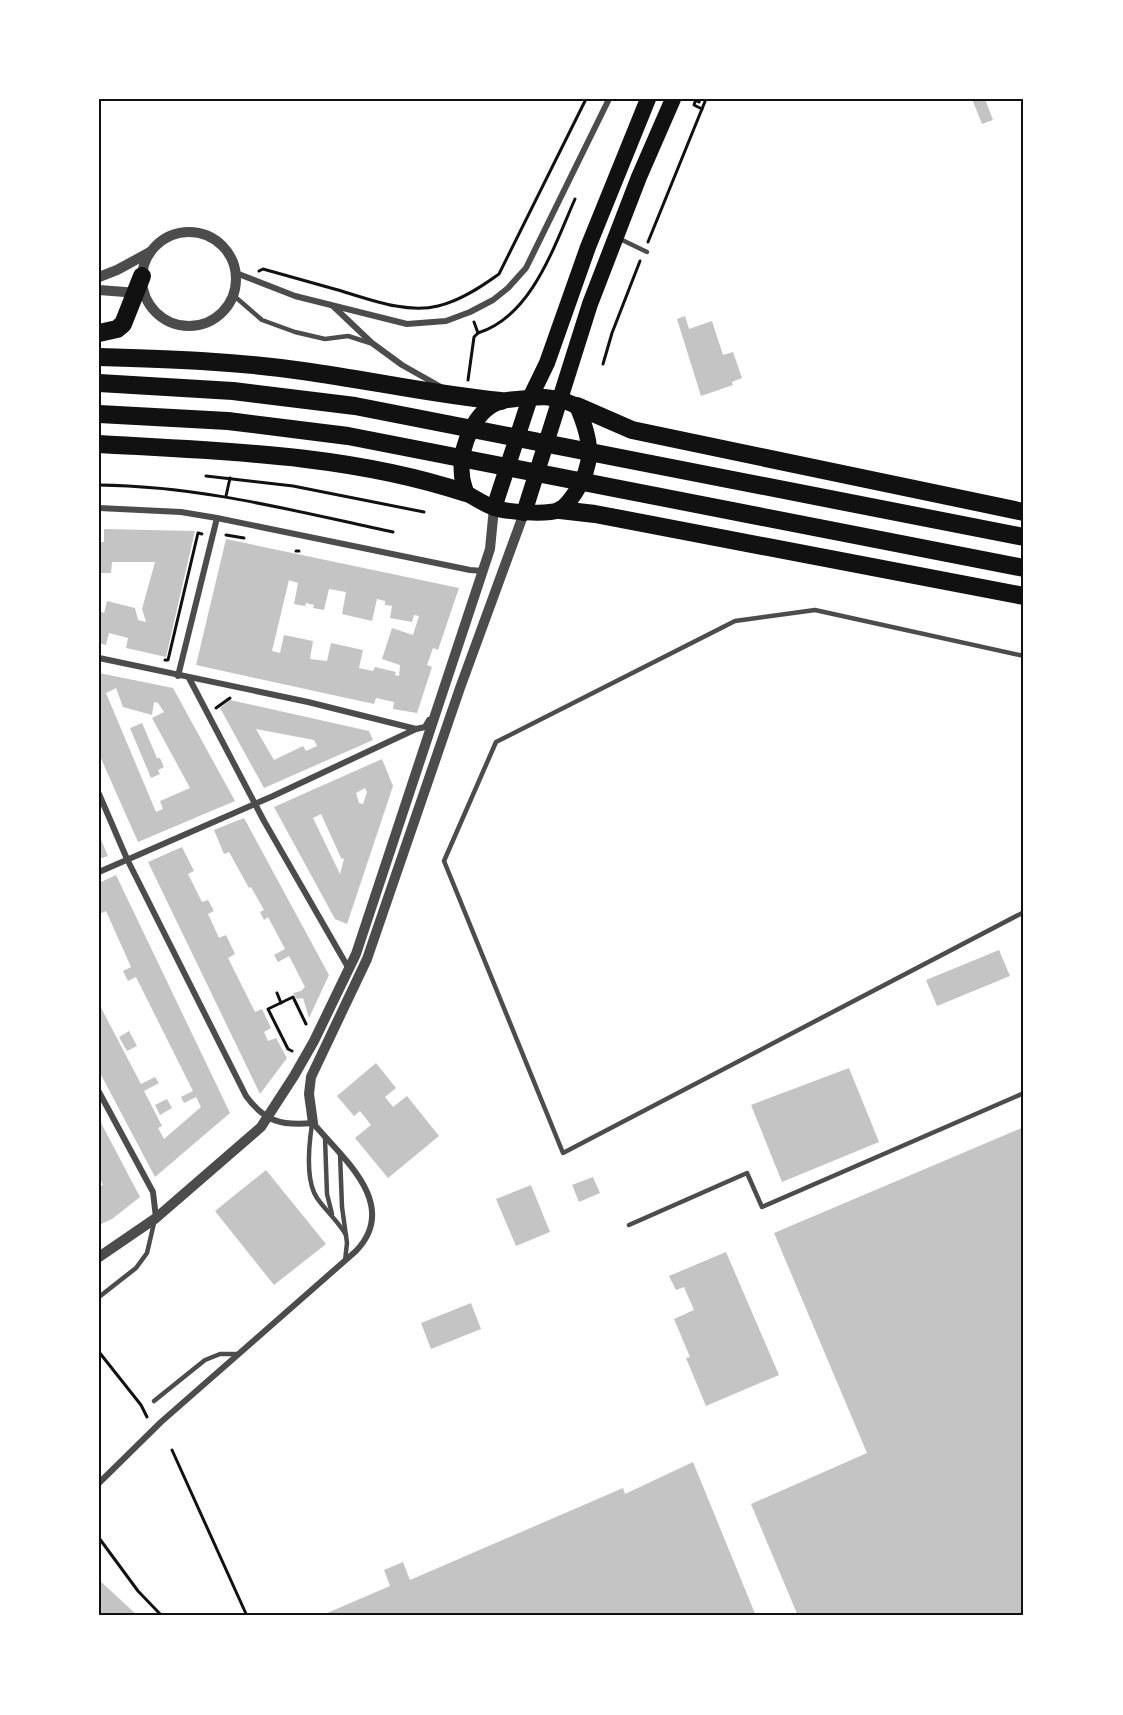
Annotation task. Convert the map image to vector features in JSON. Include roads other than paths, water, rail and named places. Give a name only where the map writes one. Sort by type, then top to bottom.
[{"type":"highway","points":[[494,508],[530,398],[547,363],[584,256],[648,99]]},
{"type":"highway","points":[[524,513],[569,403],[590,304],[673,99]]},
{"type":"highway","points":[[99,333],[117,330],[123,324],[141,287]]},
{"type":"highway","points":[[99,357],[241,363],[501,401],[530,398],[569,403],[632,430],[1024,512]]},
{"type":"highway","points":[[101,383],[233,391],[355,406],[1024,537]]},
{"type":"highway","points":[[466,493],[462,475],[466,442],[474,424],[486,409],[501,401]]},
{"type":"highway","points":[[560,510],[577,490],[589,459],[588,433],[569,403]]},
{"type":"highway","points":[[101,414],[228,421],[348,436],[1024,568]]},
{"type":"highway","points":[[99,444],[223,452],[355,466],[426,480],[466,493],[494,508],[524,513],[560,510],[595,513],[1024,596]]},
{"type":"street","points":[[236,273],[295,296],[406,324],[452,319],[493,300],[519,278],[532,257],[609,99]]},
{"type":"street","points":[[186,232],[199,233],[221,244],[229,254],[236,273],[233,295],[224,310],[214,319],[190,326],[177,324],[160,316],[141,287],[144,265],[158,243],[174,234],[186,232]]},
{"type":"street","points":[[99,277],[151,252]]},
{"type":"street","points":[[99,290],[141,287]]},
{"type":"street","points":[[333,306],[372,344],[402,365],[440,386],[447,394]]},
{"type":"street","points":[[99,508],[181,512],[483,571]]},
{"type":"street","points":[[99,1257],[156,1218],[261,1127],[314,1041],[349,969],[405,810],[483,571],[491,543],[494,508]]},
{"type":"street","points":[[99,1483],[161,1422],[345,1261],[365,1240],[371,1221],[371,1210],[364,1185],[313,1123],[309,1094],[311,1077],[367,959],[460,688],[524,513]]},
{"type":"street","points":[[178,676],[217,518]]},
{"type":"street","points":[[99,658],[319,705],[416,729]]},
{"type":"street","points":[[189,678],[255,804],[349,969]]},
{"type":"street","points":[[99,872],[255,804],[416,729],[425,727],[430,717],[435,714]]},
{"type":"street","points":[[99,795],[127,859],[238,1083],[250,1101],[267,1119],[296,1124],[313,1123]]},
{"type":"street","points":[[99,1092],[153,1192],[156,1218]]},
{"type":"lane","points":[[616,237],[645,250]]},
{"type":"lane","points":[[233,295],[262,320],[295,332],[325,339],[348,336],[372,344]]},
{"type":"lane","points":[[1024,656],[815,610],[735,621],[496,742],[444,861],[563,1153],[1024,912]]},
{"type":"lane","points":[[629,1225],[747,1173],[762,1207],[1024,1093]]},
{"type":"lane","points":[[313,1123],[309,1146],[311,1184],[316,1198],[346,1235]]},
{"type":"lane","points":[[325,1138],[327,1194],[332,1217]]},
{"type":"lane","points":[[340,1154],[342,1208],[346,1235],[345,1261]]},
{"type":"lane","points":[[99,1297],[136,1268],[147,1253],[150,1232],[156,1218]]},
{"type":"lane","points":[[154,1401],[205,1360],[220,1354],[239,1354]]}]
